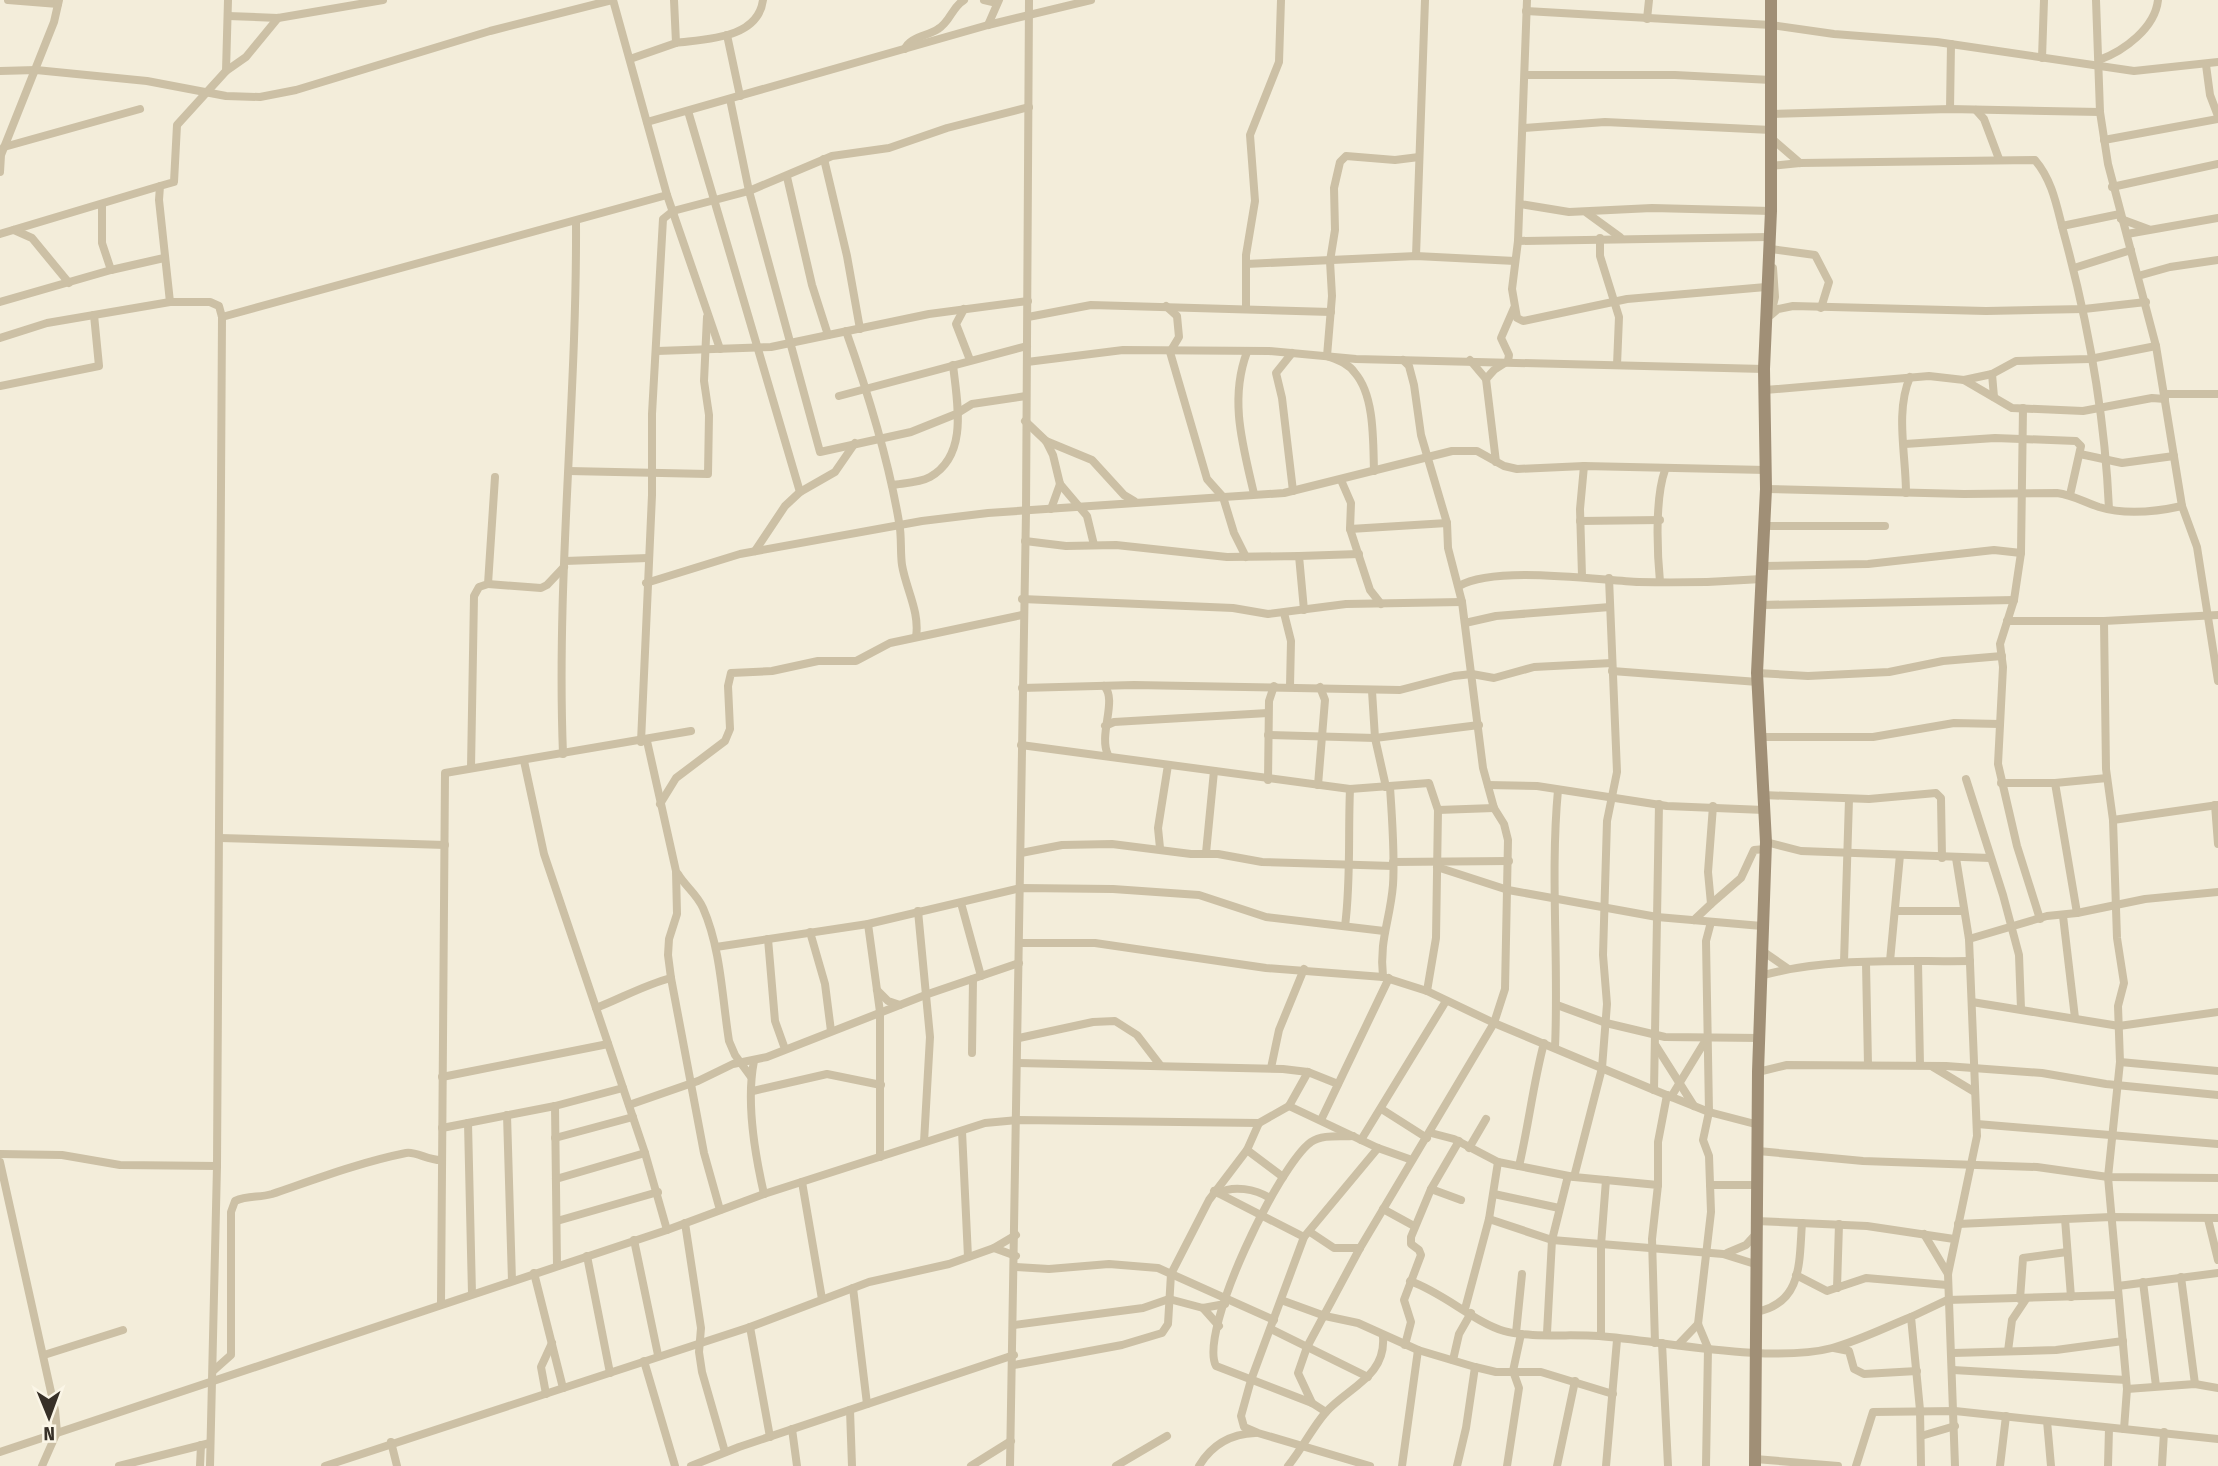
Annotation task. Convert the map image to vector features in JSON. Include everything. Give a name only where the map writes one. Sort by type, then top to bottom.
[{"type":"street","points":[[0,172],[4,147],[36,69],[59,2],[8,0]]},
{"type":"street","points":[[226,71],[228,0]]},
{"type":"street","points":[[228,16],[278,18],[383,0]]},
{"type":"street","points":[[0,71],[36,69],[147,81],[243,98],[296,90],[479,34],[612,0],[667,195],[720,349]]},
{"type":"street","points":[[674,0],[676,43]]},
{"type":"street","points":[[630,59],[676,43],[727,35],[756,20],[763,0]]},
{"type":"street","points":[[905,49],[908,43],[945,24],[953,8],[964,0]]},
{"type":"street","points":[[984,0],[998,1],[988,25]]},
{"type":"street","points":[[1010,1466],[1016,1267],[1022,615],[1026,512],[1028,0]]},
{"type":"street","points":[[647,122],[988,25],[1091,0]]},
{"type":"street","points":[[1246,309],[1246,264],[1255,201],[1250,135],[1279,62],[1281,0]]},
{"type":"street","points":[[1416,256],[1425,0]]},
{"type":"street","points":[[1527,0],[1524,128],[1518,241],[1512,289],[1517,318],[1523,321],[1614,302],[1771,286]]},
{"type":"street","points":[[1647,19],[1649,0]]},
{"type":"street","points":[[1765,330],[1771,315],[1771,0]]},
{"type":"street","points":[[2042,58],[2044,0]]},
{"type":"street","points":[[2096,0],[2100,112],[2112,187],[2146,302],[2156,346],[2182,506],[2197,547],[2214,615],[2218,681]]},
{"type":"street","points":[[2099,63],[2130,42],[2152,19],[2158,0]]},
{"type":"street","points":[[1526,11],[1771,25],[1951,44],[2151,72],[2218,62]]},
{"type":"street","points":[[0,234],[174,183],[177,125],[226,71],[246,57],[278,18]]},
{"type":"street","points":[[727,35],[740,96]]},
{"type":"street","points":[[1950,109],[1951,44]]},
{"type":"street","points":[[2104,140],[2218,117],[2210,95],[2206,65]]},
{"type":"street","points":[[1525,75],[1675,75],[1771,80]]},
{"type":"street","points":[[730,99],[749,191],[820,452],[911,432],[956,414],[972,404],[1026,396]]},
{"type":"street","points":[[720,1210],[704,1153],[693,1083],[671,978],[668,955],[669,939],[677,914],[676,871],[644,741],[646,583],[653,474],[652,414],[661,224],[673,211],[749,191],[824,159],[888,148],[947,128],[1029,107]]},
{"type":"street","points":[[4,147],[140,109]]},
{"type":"street","points":[[1771,114],[1950,109],[2100,112]]},
{"type":"street","points":[[1976,110],[1984,119],[1999,159]]},
{"type":"street","points":[[688,111],[800,492]]},
{"type":"street","points":[[1524,128],[1605,122],[1771,134],[1800,163]]},
{"type":"street","points":[[1327,356],[1331,312],[1330,261],[1335,230],[1334,188],[1343,158],[1356,155],[1395,160],[1419,157]]},
{"type":"street","points":[[824,159],[860,329]]},
{"type":"street","points":[[1771,166],[1800,163],[2035,160],[2051,185],[2084,309],[2107,459],[2109,509]]},
{"type":"street","points":[[2112,187],[2218,164]]},
{"type":"street","points":[[786,177],[828,335]]},
{"type":"street","points":[[160,186],[159,215],[170,302]]},
{"type":"street","points":[[222,317],[667,195]]},
{"type":"street","points":[[1520,204],[1552,211],[1584,212],[1652,208],[1771,211]]},
{"type":"street","points":[[102,205],[102,243],[111,270]]},
{"type":"street","points":[[1584,212],[1598,218],[1620,237]]},
{"type":"street","points":[[2062,226],[2120,216],[2148,229]]},
{"type":"street","points":[[2126,234],[2218,218]]},
{"type":"street","points":[[563,754],[560,634],[569,471],[576,222]]},
{"type":"street","points":[[14,230],[32,238],[68,283]]},
{"type":"street","points":[[1518,241],[1620,237],[1770,242],[1815,254],[1826,272],[1829,286],[1821,308]]},
{"type":"street","points":[[1600,238],[1600,256],[1619,317],[1617,365]]},
{"type":"street","points":[[2074,268],[2131,250]]},
{"type":"street","points":[[1246,264],[1416,256],[1515,261]]},
{"type":"street","points":[[2,298],[164,258]]},
{"type":"street","points":[[2138,276],[2179,265],[2218,260]]},
{"type":"street","points":[[1771,286],[1783,300],[1793,306]]},
{"type":"street","points":[[1771,286],[1765,330],[1766,489],[1757,678],[1765,846],[1758,1072],[1759,1152],[1755,1264],[1758,1351],[1755,1463],[1838,1466]]},
{"type":"street","points":[[657,351],[792,343],[964,309],[1028,301]]},
{"type":"street","points":[[0,338],[47,323],[170,302],[210,302],[219,306],[222,317],[218,1167],[209,1466]]},
{"type":"street","points":[[1771,315],[1778,309],[1793,306],[2084,309],[2146,302]]},
{"type":"street","points":[[1028,317],[1091,304],[1331,312]]},
{"type":"street","points":[[1166,306],[1177,316],[1179,337],[1170,352],[1207,479],[1223,497],[1234,533],[1246,557]]},
{"type":"street","points":[[1486,379],[1508,361],[1509,355],[1501,338],[1514,308]]},
{"type":"street","points":[[964,309],[956,324],[970,360]]},
{"type":"street","points":[[0,386],[99,366],[94,315]]},
{"type":"street","points":[[569,471],[695,476],[710,471],[705,349],[707,317]]},
{"type":"street","points":[[846,331],[866,388],[892,485],[900,525],[901,561],[916,617],[916,637]]},
{"type":"street","points":[[839,396],[1027,346]]},
{"type":"street","points":[[1765,390],[1910,377],[1964,380],[1992,374],[2016,362],[2090,359],[2156,346]]},
{"type":"street","points":[[1027,362],[1123,350],[1292,353],[1409,362],[1469,360],[1764,369]]},
{"type":"street","points":[[1247,352],[1238,377],[1238,416],[1254,495]]},
{"type":"street","points":[[1292,353],[1276,373],[1282,398],[1293,491]]},
{"type":"street","points":[[1327,356],[1345,363],[1361,382],[1373,443],[1374,471]]},
{"type":"street","points":[[1469,360],[1486,379],[1496,462]]},
{"type":"street","points":[[1312,1404],[1298,1373],[1307,1347],[1360,1248],[1494,1023],[1505,989],[1509,861],[1504,824],[1494,808],[1488,785],[1462,602],[1448,548],[1447,523],[1421,435],[1409,362]]},
{"type":"street","points":[[892,485],[929,477],[946,463],[957,435],[953,365]]},
{"type":"street","points":[[1992,374],[1994,397]]},
{"type":"street","points":[[1906,493],[1905,390],[1910,377]]},
{"type":"street","points":[[1898,378],[1905,390]]},
{"type":"street","points":[[1964,380],[2012,408],[2083,411],[2164,396],[2218,394]]},
{"type":"street","points":[[2023,408],[2021,553],[2014,600],[2001,637],[2001,783],[2040,919]]},
{"type":"street","points":[[1025,421],[1046,441],[1053,455],[1060,484],[1081,507],[1094,545]]},
{"type":"street","points":[[1905,444],[1996,438],[2076,441],[2080,443],[2080,454],[2070,495]]},
{"type":"street","points":[[1046,441],[1092,460],[1124,495],[1137,503]]},
{"type":"street","points":[[755,551],[785,506],[800,492],[835,472],[855,443]]},
{"type":"street","points":[[646,583],[755,551],[900,525],[988,513],[1293,491],[1429,456],[1467,450],[1517,469],[1584,466],[1665,470],[1766,470]]},
{"type":"street","points":[[2080,454],[2135,463],[2174,456]]},
{"type":"street","points":[[1582,576],[1580,521],[1584,466]]},
{"type":"street","points":[[1660,582],[1657,540],[1660,489],[1665,470]]},
{"type":"street","points":[[488,584],[495,477]]},
{"type":"street","points":[[1341,480],[1351,503],[1350,529],[1372,596],[1381,604]]},
{"type":"street","points":[[1051,509],[1060,484]]},
{"type":"street","points":[[1766,489],[1906,493],[2023,492],[2070,495],[2109,509],[2140,511],[2182,506]]},
{"type":"street","points":[[1580,521],[1660,520]]},
{"type":"street","points":[[1350,529],[1447,523]]},
{"type":"street","points":[[1764,526],[1885,526]]},
{"type":"street","points":[[1025,541],[1246,557],[1359,554]]},
{"type":"street","points":[[1455,573],[1477,579],[1582,576],[1660,582],[1994,550],[2021,553]]},
{"type":"street","points":[[1299,556],[1304,610]]},
{"type":"street","points":[[471,768],[474,596],[479,587],[488,584],[541,588],[548,585],[564,564],[648,558]]},
{"type":"street","points":[[1459,586],[1477,579]]},
{"type":"street","points":[[1547,1333],[1552,1240],[1559,1208],[1602,1068],[1606,1023],[1603,956],[1607,908],[1607,821],[1617,772],[1609,579]]},
{"type":"street","points":[[1023,599],[1284,613],[1346,604],[1462,602]]},
{"type":"street","points":[[1761,605],[2014,600]]},
{"type":"street","points":[[1465,623],[1496,616],[1610,607]]},
{"type":"street","points":[[1284,613],[1291,641],[1290,686]]},
{"type":"street","points":[[660,804],[676,778],[725,741],[730,729],[731,673],[772,671],[818,661],[856,661],[890,643],[1022,615]]},
{"type":"street","points":[[2007,621],[2104,621],[2214,615]]},
{"type":"street","points":[[2104,621],[2107,778],[2113,820],[2115,904],[2124,982],[2118,1006],[2120,1062],[2108,1177],[2127,1385],[2124,1429]]},
{"type":"street","points":[[1022,688],[1290,686],[1372,691],[1400,690],[1440,678],[1472,674],[1494,678],[1534,667],[1612,667],[1757,678],[1889,673],[1943,661],[2002,656]]},
{"type":"street","points":[[1101,750],[1110,697],[1104,686]]},
{"type":"street","points":[[1268,780],[1268,713],[1270,693],[1274,686]]},
{"type":"street","points":[[1318,785],[1325,700],[1320,687]]},
{"type":"street","points":[[1324,1137],[1325,1122],[1338,1084],[1386,978],[1381,944],[1390,916],[1393,864],[1388,787],[1375,738],[1372,691]]},
{"type":"street","points":[[1105,726],[1114,722],[1268,713]]},
{"type":"street","points":[[1107,714],[1114,722]]},
{"type":"street","points":[[1760,737],[1873,737],[1954,723],[2000,724]]},
{"type":"street","points":[[1268,735],[1375,738],[1479,725]]},
{"type":"street","points":[[441,1304],[445,774],[691,731]]},
{"type":"street","points":[[1021,745],[1101,750],[1108,755],[1167,765],[1350,789],[1429,783],[1438,810],[1436,938],[1427,991]]},
{"type":"street","points":[[524,761],[544,854],[646,1153],[667,1230]]},
{"type":"street","points":[[1160,848],[1158,834],[1167,765]]},
{"type":"street","points":[[1206,853],[1214,771]]},
{"type":"street","points":[[2001,783],[2055,783],[2107,778]]},
{"type":"street","points":[[1966,779],[2020,961],[2021,1009]]},
{"type":"street","points":[[2055,783],[2077,913]]},
{"type":"street","points":[[1488,785],[1558,790],[1659,804],[1763,810]]},
{"type":"street","points":[[1345,926],[1350,888],[1347,863],[1350,789]]},
{"type":"street","points":[[1555,1047],[1557,898],[1554,840],[1558,790]]},
{"type":"street","points":[[1763,795],[1849,799],[1940,795],[1942,858]]},
{"type":"street","points":[[1844,962],[1845,852],[1849,799]]},
{"type":"street","points":[[1654,1090],[1659,804]]},
{"type":"street","points":[[2113,820],[2217,805],[2218,844]]},
{"type":"street","points":[[1712,904],[1708,872],[1713,806]]},
{"type":"street","points":[[1438,810],[1494,808]]},
{"type":"street","points":[[220,838],[445,845]]},
{"type":"street","points":[[1021,853],[1083,844],[1160,848],[1262,862],[1437,864],[1509,861]]},
{"type":"street","points":[[1694,920],[1741,878],[1754,850],[1765,846],[1801,851],[1990,858]]},
{"type":"street","points":[[1890,961],[1900,855]]},
{"type":"street","points":[[1955,1466],[1953,1353],[1947,1285],[1954,1239],[1974,1163],[1977,1124],[1972,1070],[1969,939],[1956,858]]},
{"type":"street","points":[[1490,861],[1509,874]]},
{"type":"street","points":[[1437,864],[1508,890],[1657,917],[1762,926]]},
{"type":"street","points":[[676,871],[698,899],[716,947],[729,1041],[751,1077]]},
{"type":"street","points":[[716,947],[869,924],[1021,888],[1113,889],[1199,895],[1266,917],[1384,931]]},
{"type":"street","points":[[1969,939],[2040,919],[2115,904],[2218,892]]},
{"type":"street","points":[[961,903],[977,977],[972,1053]]},
{"type":"street","points":[[918,911],[930,1037],[924,1142]]},
{"type":"street","points":[[1896,911],[1964,911]]},
{"type":"street","points":[[2063,916],[2076,1018]]},
{"type":"street","points":[[1706,1466],[1708,1348],[1698,1324],[1708,1253],[1709,1156],[1703,1139],[1709,1112],[1706,941],[1710,922]]},
{"type":"street","points":[[869,924],[880,1012],[880,1157]]},
{"type":"street","points":[[810,932],[825,984],[831,1031]]},
{"type":"street","points":[[768,939],[775,1021],[785,1049]]},
{"type":"street","points":[[1020,943],[1095,943],[1266,968],[1304,969],[1386,978],[1427,991],[1494,1023],[1709,1112],[1759,1125]]},
{"type":"street","points":[[1761,950],[1787,968]]},
{"type":"street","points":[[1760,976],[1787,968],[1844,962],[1970,961]]},
{"type":"street","points":[[1918,962],[1920,1065]]},
{"type":"street","points":[[629,1105],[1019,963]]},
{"type":"street","points":[[1866,963],[1868,1065]]},
{"type":"street","points":[[1271,1068],[1279,1030],[1304,969]]},
{"type":"street","points":[[596,1008],[627,996],[642,986],[671,978]]},
{"type":"street","points":[[877,990],[888,1001],[900,1005]]},
{"type":"street","points":[[1326,1412],[1216,1366],[1213,1346],[1226,1302],[1260,1216],[1283,1177],[1310,1143],[1324,1137],[1357,1138],[1369,1129],[1446,1001]]},
{"type":"street","points":[[1972,1002],[2119,1026],[2218,1012]]},
{"type":"street","points":[[1557,1005],[1606,1023],[1657,1035],[1760,1038]]},
{"type":"street","points":[[1019,1038],[1093,1022],[1115,1021],[1137,1035],[1151,1060]]},
{"type":"street","points":[[1668,1466],[1652,1250],[1658,1185],[1658,1142],[1669,1096],[1707,1038]]},
{"type":"street","points":[[1519,1166],[1532,1111],[1532,1088],[1544,1043]]},
{"type":"street","points":[[442,1077],[608,1044]]},
{"type":"street","points":[[1656,1046],[1694,1105]]},
{"type":"street","points":[[1018,1063],[1151,1060],[1160,1065],[1271,1068],[1308,1072],[1338,1084]]},
{"type":"street","points":[[754,1061],[751,1077],[755,1151],[764,1195]]},
{"type":"street","points":[[2120,1062],[2218,1070]]},
{"type":"street","points":[[1758,1072],[1787,1065],[1930,1065],[2042,1073],[2117,1085],[2218,1094]]},
{"type":"street","points":[[1930,1065],[1973,1091]]},
{"type":"street","points":[[0,1452],[667,1230],[802,1182],[992,1122],[1259,1123],[1289,1106],[1308,1072]]},
{"type":"street","points":[[753,1091],[827,1074],[881,1085]]},
{"type":"street","points":[[442,1128],[555,1106],[623,1088]]},
{"type":"street","points":[[555,1106],[557,1266]]},
{"type":"street","points":[[1289,1106],[1375,1147],[1412,1160]]},
{"type":"street","points":[[1382,1110],[1429,1135],[1459,1141],[1498,1162],[1571,1176],[1658,1185]]},
{"type":"street","points":[[507,1115],[512,1281]]},
{"type":"street","points":[[555,1138],[633,1117]]},
{"type":"street","points":[[1469,1148],[1486,1119]]},
{"type":"street","points":[[468,1123],[472,1294]]},
{"type":"street","points":[[1014,1365],[1159,1335],[1168,1324],[1171,1274],[1216,1192],[1247,1150],[1259,1123]]},
{"type":"street","points":[[1977,1124],[2218,1144]]},
{"type":"street","points":[[1369,1129],[1375,1147]]},
{"type":"street","points":[[962,1131],[968,1257]]},
{"type":"street","points":[[1405,1345],[1411,1322],[1403,1303],[1421,1255],[1410,1242],[1414,1226],[1431,1189],[1459,1141]]},
{"type":"street","points":[[1370,1466],[1258,1433],[1241,1422],[1251,1380],[1307,1234],[1375,1147]]},
{"type":"street","points":[[1247,1150],[1283,1177]]},
{"type":"street","points":[[1759,1152],[1863,1161],[2037,1167],[2108,1177],[2218,1178]]},
{"type":"street","points":[[213,1371],[231,1355],[231,1212],[236,1201],[268,1195],[365,1162],[406,1153],[428,1160],[442,1160]]},
{"type":"street","points":[[556,1179],[646,1153]]},
{"type":"street","points":[[0,1154],[62,1155],[120,1165],[218,1167]]},
{"type":"street","points":[[0,1162],[44,1355],[57,1432],[42,1466]]},
{"type":"street","points":[[1452,1360],[1468,1311],[1489,1219],[1498,1162]]},
{"type":"street","points":[[1601,1336],[1601,1245],[1606,1180]]},
{"type":"street","points":[[802,1182],[822,1299]]},
{"type":"street","points":[[1710,1185],[1757,1185]]},
{"type":"street","points":[[1216,1192],[1251,1189],[1270,1198]]},
{"type":"street","points":[[1431,1189],[1461,1200]]},
{"type":"street","points":[[557,1221],[658,1192]]},
{"type":"street","points":[[1216,1192],[1260,1216],[1307,1234],[1334,1248],[1360,1248]]},
{"type":"street","points":[[1494,1194],[1559,1208]]},
{"type":"street","points":[[1384,1209],[1414,1226]]},
{"type":"street","points":[[1958,1224],[2111,1217],[2218,1218]]},
{"type":"street","points":[[1489,1219],[1552,1240],[1723,1254],[1755,1264]]},
{"type":"street","points":[[2065,1219],[2071,1297]]},
{"type":"street","points":[[2208,1219],[2218,1260]]},
{"type":"street","points":[[684,1223],[701,1328],[699,1343],[702,1372],[725,1452]]},
{"type":"street","points":[[1756,1228],[1802,1223],[1839,1224],[1954,1239]]},
{"type":"street","points":[[1756,1312],[1770,1309],[1790,1294],[1796,1275],[1802,1223]]},
{"type":"street","points":[[1837,1288],[1839,1224]]},
{"type":"street","points":[[1723,1254],[1746,1245],[1756,1228]]},
{"type":"street","points":[[1924,1234],[1948,1274]]},
{"type":"street","points":[[325,1466],[347,1462],[391,1442],[750,1327],[853,1288],[968,1257],[994,1248],[1016,1235]]},
{"type":"street","points":[[634,1240],[658,1355]]},
{"type":"street","points":[[994,1248],[1016,1256]]},
{"type":"street","points":[[2008,1350],[2012,1320],[2023,1299],[2023,1258],[2067,1252]]},
{"type":"street","points":[[587,1255],[610,1373]]},
{"type":"street","points":[[1016,1267],[1041,1270],[1109,1264],[1158,1268],[1226,1302],[1274,1320]]},
{"type":"street","points":[[534,1273],[563,1388]]},
{"type":"street","points":[[1834,1348],[1947,1300],[2071,1297],[2118,1290],[2143,1282],[2218,1273]]},
{"type":"street","points":[[1507,1466],[1518,1388],[1513,1371],[1522,1274]]},
{"type":"street","points":[[1796,1275],[1813,1282],[1822,1290],[1866,1279],[1947,1285]]},
{"type":"street","points":[[2181,1277],[2195,1384]]},
{"type":"street","points":[[1410,1280],[1434,1290],[1485,1324],[1518,1333],[1601,1336],[1617,1340],[1758,1351],[1834,1348],[1849,1352],[1854,1368],[1864,1374],[1917,1371]]},
{"type":"street","points":[[2143,1282],[2156,1386]]},
{"type":"street","points":[[853,1288],[867,1404]]},
{"type":"street","points":[[1014,1325],[1143,1308],[1169,1299],[1203,1308],[1226,1302]]},
{"type":"street","points":[[1280,1300],[1325,1316],[1357,1323],[1383,1337],[1475,1367],[1496,1372],[1541,1372],[1613,1394]]},
{"type":"street","points":[[1203,1308],[1219,1326]]},
{"type":"street","points":[[1911,1317],[1920,1410],[1921,1466]]},
{"type":"street","points":[[1678,1345],[1698,1324]]},
{"type":"street","points":[[750,1327],[770,1437]]},
{"type":"street","points":[[1271,1329],[1368,1377]]},
{"type":"street","points":[[44,1355],[123,1330]]},
{"type":"street","points":[[1288,1466],[1304,1447],[1326,1412],[1377,1367],[1384,1350],[1383,1337]]},
{"type":"street","points":[[1606,1466],[1617,1340]]},
{"type":"street","points":[[1953,1353],[2056,1350],[2123,1340]]},
{"type":"street","points":[[1384,1350],[1395,1341]]},
{"type":"street","points":[[546,1394],[541,1367],[552,1343]]},
{"type":"street","points":[[1402,1466],[1418,1350]]},
{"type":"street","points":[[691,1466],[725,1452],[1014,1355]]},
{"type":"street","points":[[644,1362],[675,1466]]},
{"type":"street","points":[[1457,1466],[1475,1367]]},
{"type":"street","points":[[1953,1370],[2127,1385],[2195,1384],[2218,1388]]},
{"type":"street","points":[[1557,1466],[1575,1381]]},
{"type":"street","points":[[850,1410],[852,1466]]},
{"type":"street","points":[[1856,1466],[1870,1413],[1955,1411],[2218,1439]]},
{"type":"street","points":[[2000,1466],[2006,1416]]},
{"type":"street","points":[[2047,1421],[2051,1466]]},
{"type":"street","points":[[1921,1436],[1955,1426]]},
{"type":"street","points":[[2108,1466],[2109,1428]]},
{"type":"street","points":[[792,1429],[797,1466]]},
{"type":"street","points":[[1199,1466],[1216,1445],[1240,1434],[1258,1433]]},
{"type":"street","points":[[2162,1466],[2164,1433]]},
{"type":"street","points":[[1116,1466],[1167,1436]]},
{"type":"street","points":[[971,1466],[1011,1441]]},
{"type":"street","points":[[391,1442],[397,1466]]},
{"type":"street","points":[[119,1466],[210,1443]]},
{"type":"street","points":[[200,1466],[201,1445]]}]
